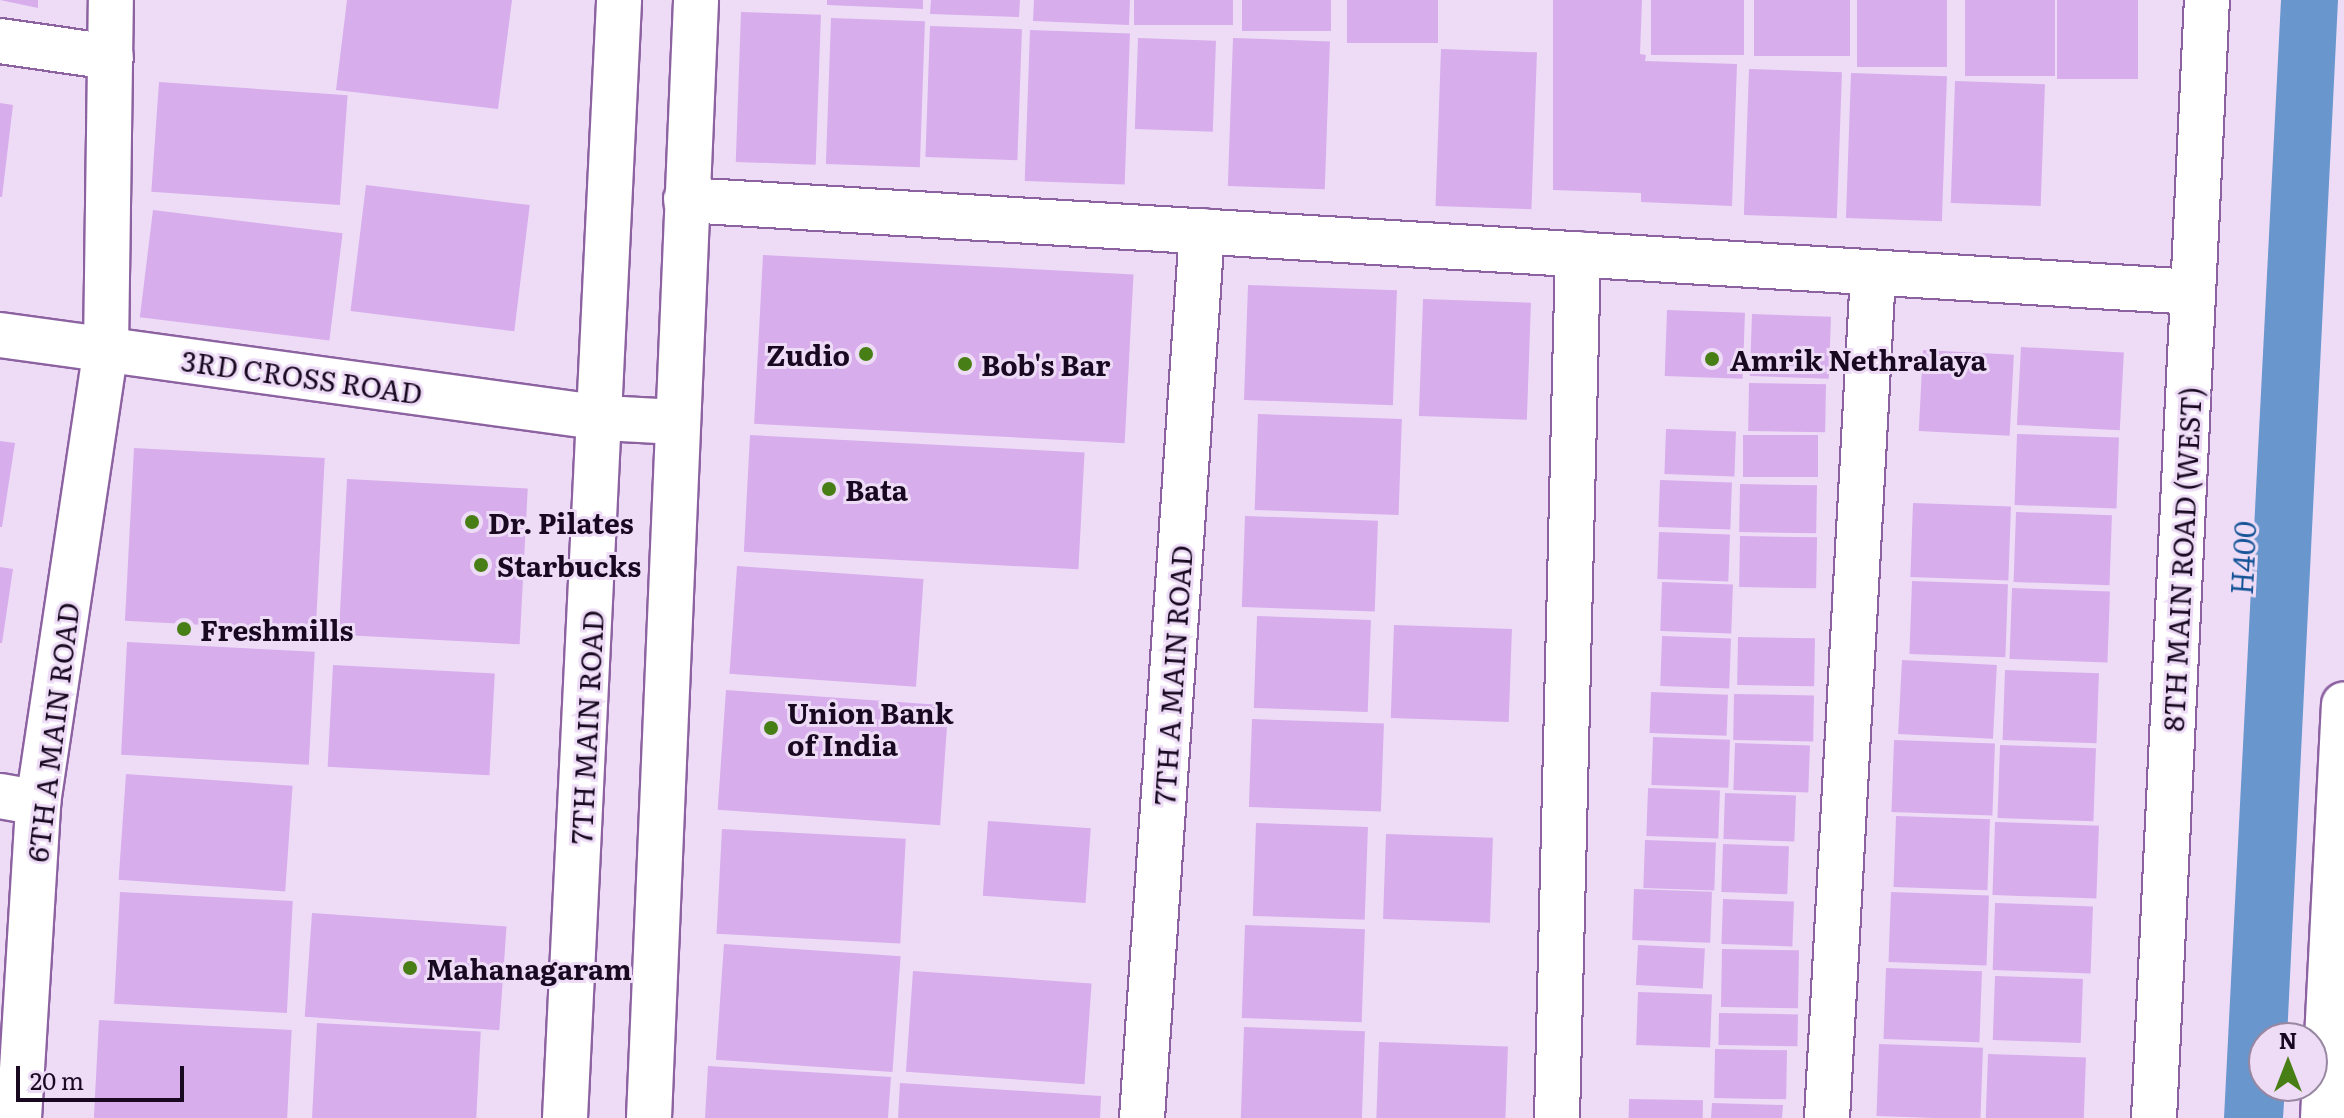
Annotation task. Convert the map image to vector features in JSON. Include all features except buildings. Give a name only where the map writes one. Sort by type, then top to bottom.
[{"type":"street","name":"6TH A MAIN ROAD","points":[[14,1103],[19,800],[106,349],[111,0]]},
{"type":"street","name":"7TH MAIN ROAD","points":[[565,1118],[603,418],[619,0]]},
{"type":"street","points":[[649,1118],[696,0]]},
{"type":"street","name":"8TH MAIN ROAD (WEST)","points":[[2154,1118],[2207,0]]},
{"type":"street","points":[[0,41],[111,57]]},
{"type":"street","points":[[686,200],[2193,292]]},
{"type":"street","name":"7TH A MAIN ROAD","points":[[1142,1118],[1202,231]]},
{"type":"street","points":[[1557,1118],[1578,254]]},
{"type":"street","points":[[1827,1118],[1873,273]]},
{"type":"street","name":"3RD CROSS ROAD","points":[[0,335],[603,418],[677,422]]},
{"type":"street","points":[[2323,1118],[2344,705]]},
{"type":"water","points":[[2281,0],[2338,0],[2288,1022],[2248,1022],[2248,1102],[2284,1102],[2283,1118],[2224,1118]]},
{"type":"place","name":"Zudio","points":[[866,354]]},
{"type":"place","name":"Amrik Nethralaya","points":[[1712,359]]},
{"type":"place","name":"Bob's Bar","points":[[965,364]]},
{"type":"place","name":"Bata","points":[[829,489]]},
{"type":"place","name":"Dr. Pilates","points":[[472,522]]},
{"type":"place","name":"Starbucks","points":[[481,565]]},
{"type":"place","name":"Freshmills","points":[[184,629]]},
{"type":"place","name":"Union Bank of India","points":[[771,728]]},
{"type":"place","name":"Mahanagaram","points":[[410,968]]},
{"type":"water label","name":"H400","points":[[2242,558]]}]
